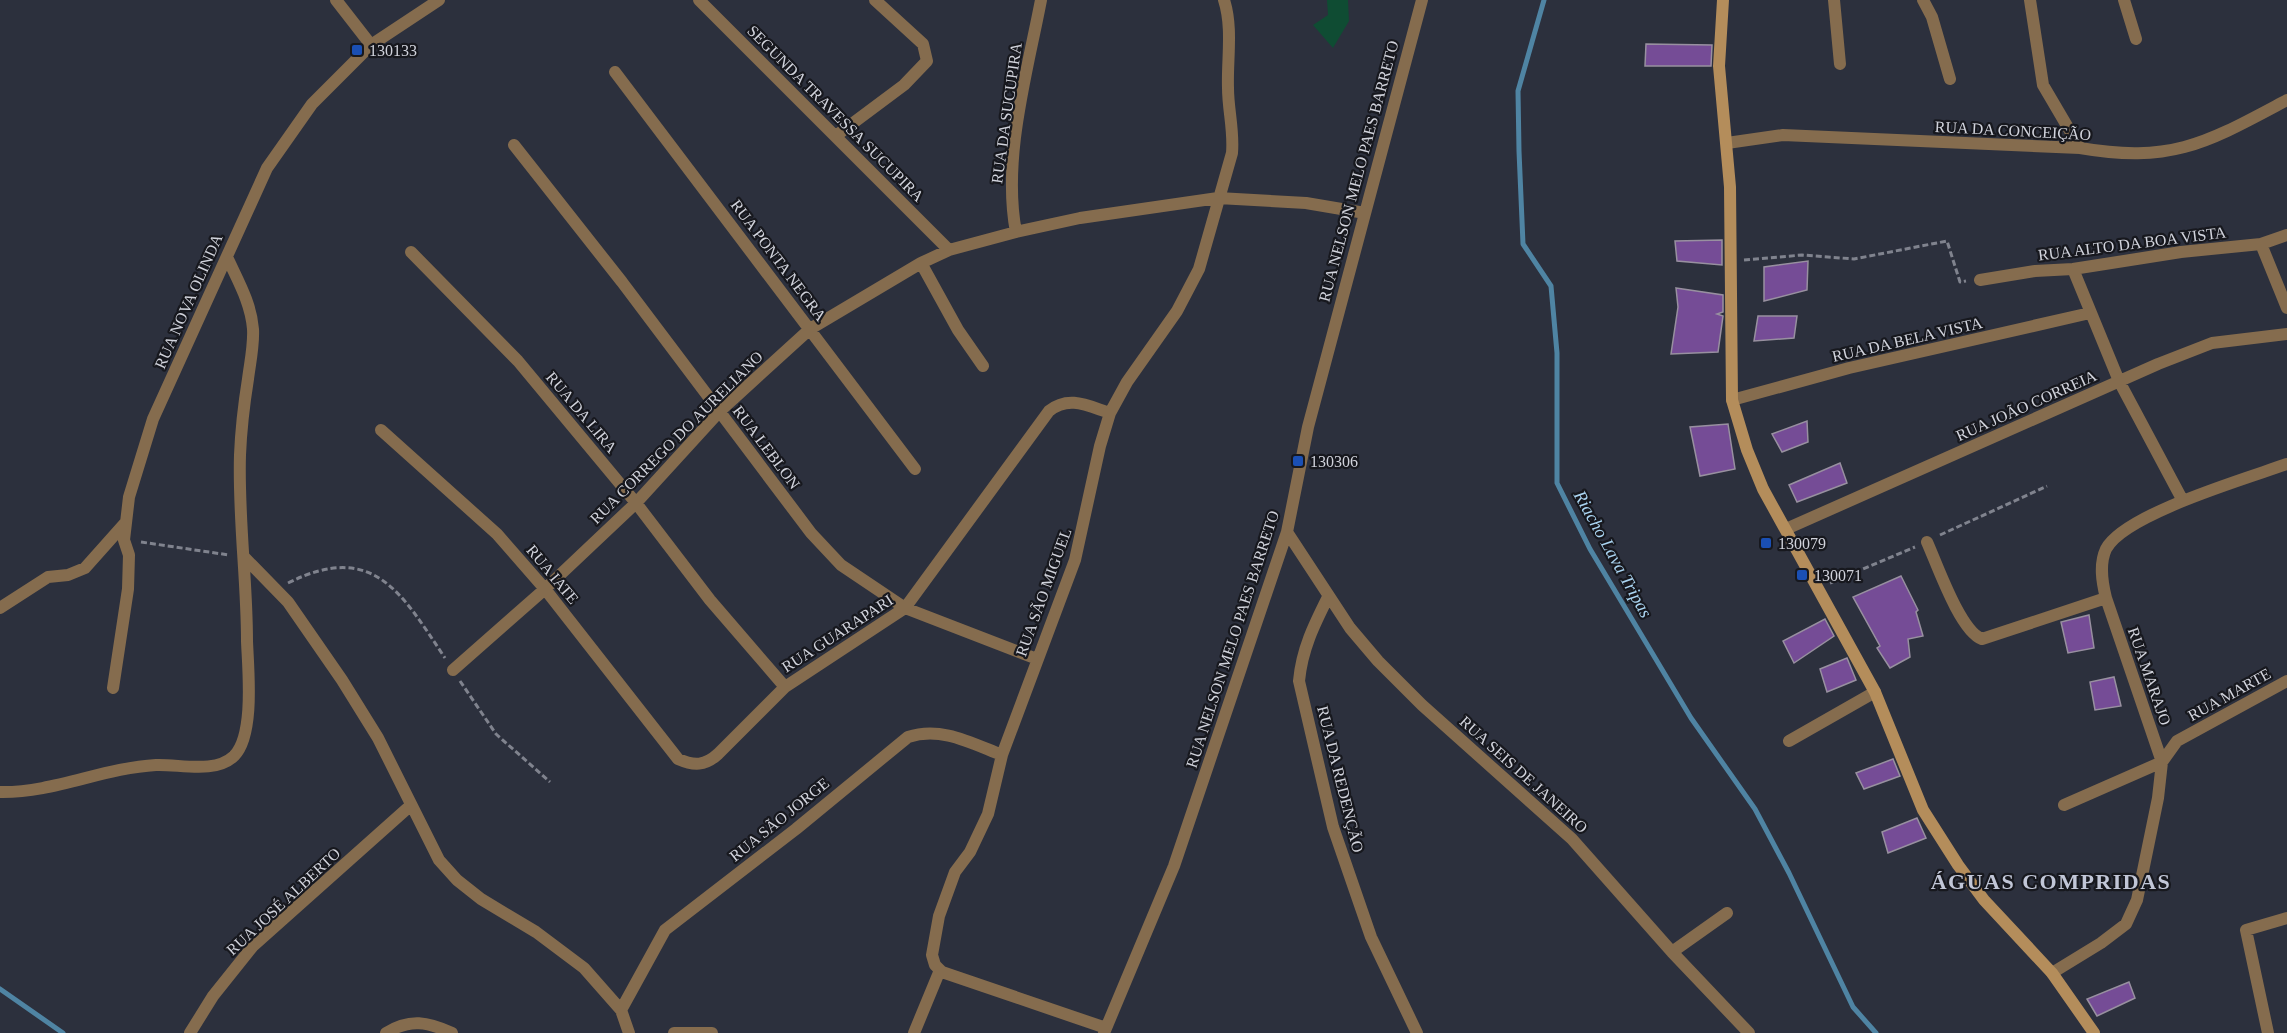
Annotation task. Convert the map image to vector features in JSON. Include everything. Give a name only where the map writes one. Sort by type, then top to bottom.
[{"type":"main road","points":[[1723,0],[1719,66],[1727,143],[1733,261],[1732,400],[1753,467],[1875,692],[1923,810],[1941,840],[1984,900],[2052,973],[2094,1033]]},
{"type":"street","points":[[336,0],[371,45]]},
{"type":"street","name":"RUA NOVA OLINDA","points":[[113,688],[130,569],[124,540],[129,497],[153,419],[267,168],[291,132],[328,85],[371,45],[439,0]]},
{"type":"street","name":"SEGUNDA TRAVESSA SUCUPIRA","points":[[699,0],[837,135],[949,250]]},
{"type":"street","points":[[837,135],[904,85],[927,61],[923,44],[875,0]]},
{"type":"street","name":"RUA DA SUCUPIRA","points":[[1016,232],[1010,195],[1014,156],[1041,0]]},
{"type":"street","name":"RUA SÃO MIGUEL","points":[[940,970],[932,955],[939,916],[955,872],[970,852],[988,814],[1002,755],[1075,560],[1100,446],[1110,413],[1127,382],[1177,311],[1199,268],[1232,153],[1233,133],[1229,107],[1229,30],[1224,0]]},
{"type":"street","name":"RUA NELSON MELO PAES BARRETO","points":[[1105,1031],[1174,866],[1287,532],[1308,427],[1422,0]]},
{"type":"street","points":[[1834,0],[1840,64]]},
{"type":"street","points":[[1923,0],[1932,17],[1950,79]]},
{"type":"street","points":[[2030,0],[2043,85],[2080,148]]},
{"type":"street","points":[[2124,0],[2136,39]]},
{"type":"street","name":"RUA PONTA NEGRA","points":[[615,72],[915,469]]},
{"type":"street","name":"RUA DA CONCEIÇÃO","points":[[1727,143],[1783,135],[2080,148],[2108,153],[2144,153],[2184,149],[2213,139],[2287,100]]},
{"type":"street","name":"RUA LEBLON","points":[[514,145],[720,411],[811,533],[842,565],[905,608],[1037,659]]},
{"type":"street","name":"RUA CORREGO DO AURELIANO","points":[[453,670],[545,589],[636,503],[720,411],[810,329],[921,263],[949,250],[1016,232],[1080,218],[1218,198],[1306,203],[1365,213]]},
{"type":"street","name":"RUA ALTO DA BOA VISTA","points":[[1980,280],[2073,269],[2181,252],[2261,244],[2287,235]]},
{"type":"street","points":[[2261,244],[2287,308]]},
{"type":"street","name":"RUA DA LIRA","points":[[411,252],[518,361],[636,503],[703,592],[785,687]]},
{"type":"street","points":[[0,792],[23,792],[105,772],[156,765],[216,765],[227,762],[237,754],[244,739],[248,710],[240,454],[253,333],[250,309],[227,257]]},
{"type":"street","points":[[921,263],[958,330],[983,366]]},
{"type":"street","points":[[2073,269],[2119,381],[2184,501]]},
{"type":"street","name":"RUA DA BELA VISTA","points":[[1732,400],[1848,369],[2090,313]]},
{"type":"street","name":"RUA JOÃO CORREIA","points":[[1786,529],[2119,381],[2212,343],[2287,334]]},
{"type":"street","name":"RUA GUARAPARI","points":[[678,759],[700,765],[709,762],[785,687],[905,608],[1049,411],[1064,402],[1076,402],[1110,413]]},
{"type":"street","name":"RUA IATE","points":[[381,430],[497,534],[545,589],[678,759]]},
{"type":"street","name":"RUA MARAJO","points":[[2052,973],[2101,944],[2126,924],[2138,900],[2162,762],[2101,580],[2106,549],[2115,537],[2184,501],[2287,464]]},
{"type":"street","points":[[0,608],[48,577],[69,575],[85,568],[126,521]]},
{"type":"street","name":"RUA SEIS DE JANEIRO","points":[[1287,532],[1329,597],[1378,661],[1422,705],[1572,839],[1672,952],[1749,1033]]},
{"type":"street","points":[[1927,542],[1962,617],[1975,636],[1982,639],[2106,598]]},
{"type":"street","points":[[245,558],[277,589],[336,671],[378,738],[439,860],[457,880],[481,899],[536,932],[584,968],[621,1010],[629,1033]]},
{"type":"street","name":"RUA DA REDENÇÃO","points":[[1329,597],[1308,635],[1301,659],[1299,681],[1333,827],[1371,937],[1417,1033]]},
{"type":"street","name":"RUA MARTE","points":[[2064,805],[2162,762],[2177,741],[2287,681]]},
{"type":"street","points":[[1790,741],[1875,692]]},
{"type":"street","name":"RUA SÃO JORGE","points":[[621,1010],[665,930],[796,829],[908,737],[924,731],[943,733],[1002,755]]},
{"type":"street","name":"RUA JOSÉ ALBERTO","points":[[190,1031],[225,980],[254,946],[410,806]]},
{"type":"street","points":[[1672,952],[1727,913]]},
{"type":"street","points":[[2268,1033],[2246,930],[2287,918]]},
{"type":"street","points":[[914,1033],[940,970],[1105,1031]]},
{"type":"street","points":[[386,1033],[417,1022],[431,1024],[452,1033]]},
{"type":"street","points":[[674,1033],[711,1033]]},
{"type":"path","points":[[1733,261],[1802,255],[1854,259],[1947,241],[1960,282],[1980,280]]},
{"type":"path","points":[[124,540],[245,558]]},
{"type":"path","points":[[277,589],[301,577],[323,570],[357,568],[375,574],[408,603],[496,734],[550,782]]},
{"type":"green space","points":[[1327,0],[1348,0],[1349,21],[1333,48],[1313,25],[1328,15]]},
{"type":"building","points":[[1646,44],[1712,45],[1711,66],[1645,66]]},
{"type":"building","points":[[1722,240],[1722,265],[1677,261],[1675,241]]},
{"type":"building","points":[[1808,261],[1807,290],[1764,301],[1764,267]]},
{"type":"building","points":[[1676,288],[1723,295],[1723,312],[1717,314],[1723,316],[1718,352],[1671,354],[1678,307]]},
{"type":"building","points":[[1758,316],[1797,316],[1794,338],[1754,341]]},
{"type":"building","points":[[1807,421],[1808,442],[1782,452],[1772,434]]},
{"type":"building","points":[[1728,424],[1735,469],[1700,476],[1690,427]]},
{"type":"building","points":[[1840,463],[1847,483],[1797,502],[1789,485]]},
{"type":"building","points":[[1901,576],[1918,610],[1916,612],[1923,636],[1908,639],[1910,657],[1890,668],[1877,648],[1880,646],[1853,597]]},
{"type":"building","points":[[2089,615],[2094,648],[2068,653],[2061,622]]},
{"type":"building","points":[[1825,619],[1834,636],[1794,663],[1783,641]]},
{"type":"building","points":[[1847,658],[1856,680],[1827,692],[1820,669]]},
{"type":"building","points":[[2114,677],[2121,706],[2095,710],[2090,682]]},
{"type":"building","points":[[1893,759],[1900,776],[1864,789],[1856,773]]},
{"type":"building","points":[[1917,818],[1926,838],[1888,853],[1882,832]]},
{"type":"building","points":[[2129,982],[2135,998],[2097,1016],[2087,999]]},
{"type":"waterway","name":"Riacho Lava Tripas","points":[[1544,0],[1518,91],[1519,151],[1523,244],[1551,286],[1557,353],[1557,483],[1590,549],[1691,718],[1755,809],[1789,873],[1853,1007],[1876,1033]]},
{"type":"waterway","points":[[0,989],[63,1033]]},
{"type":"place","name":"130133","points":[[357,50]]},
{"type":"place","name":"130306","points":[[1298,461]]},
{"type":"place","name":"130079","points":[[1766,543]]},
{"type":"place","name":"130071","points":[[1802,575]]},
{"type":"district","name":"ÁGUAS COMPRIDAS","points":[[2051,881]]}]
